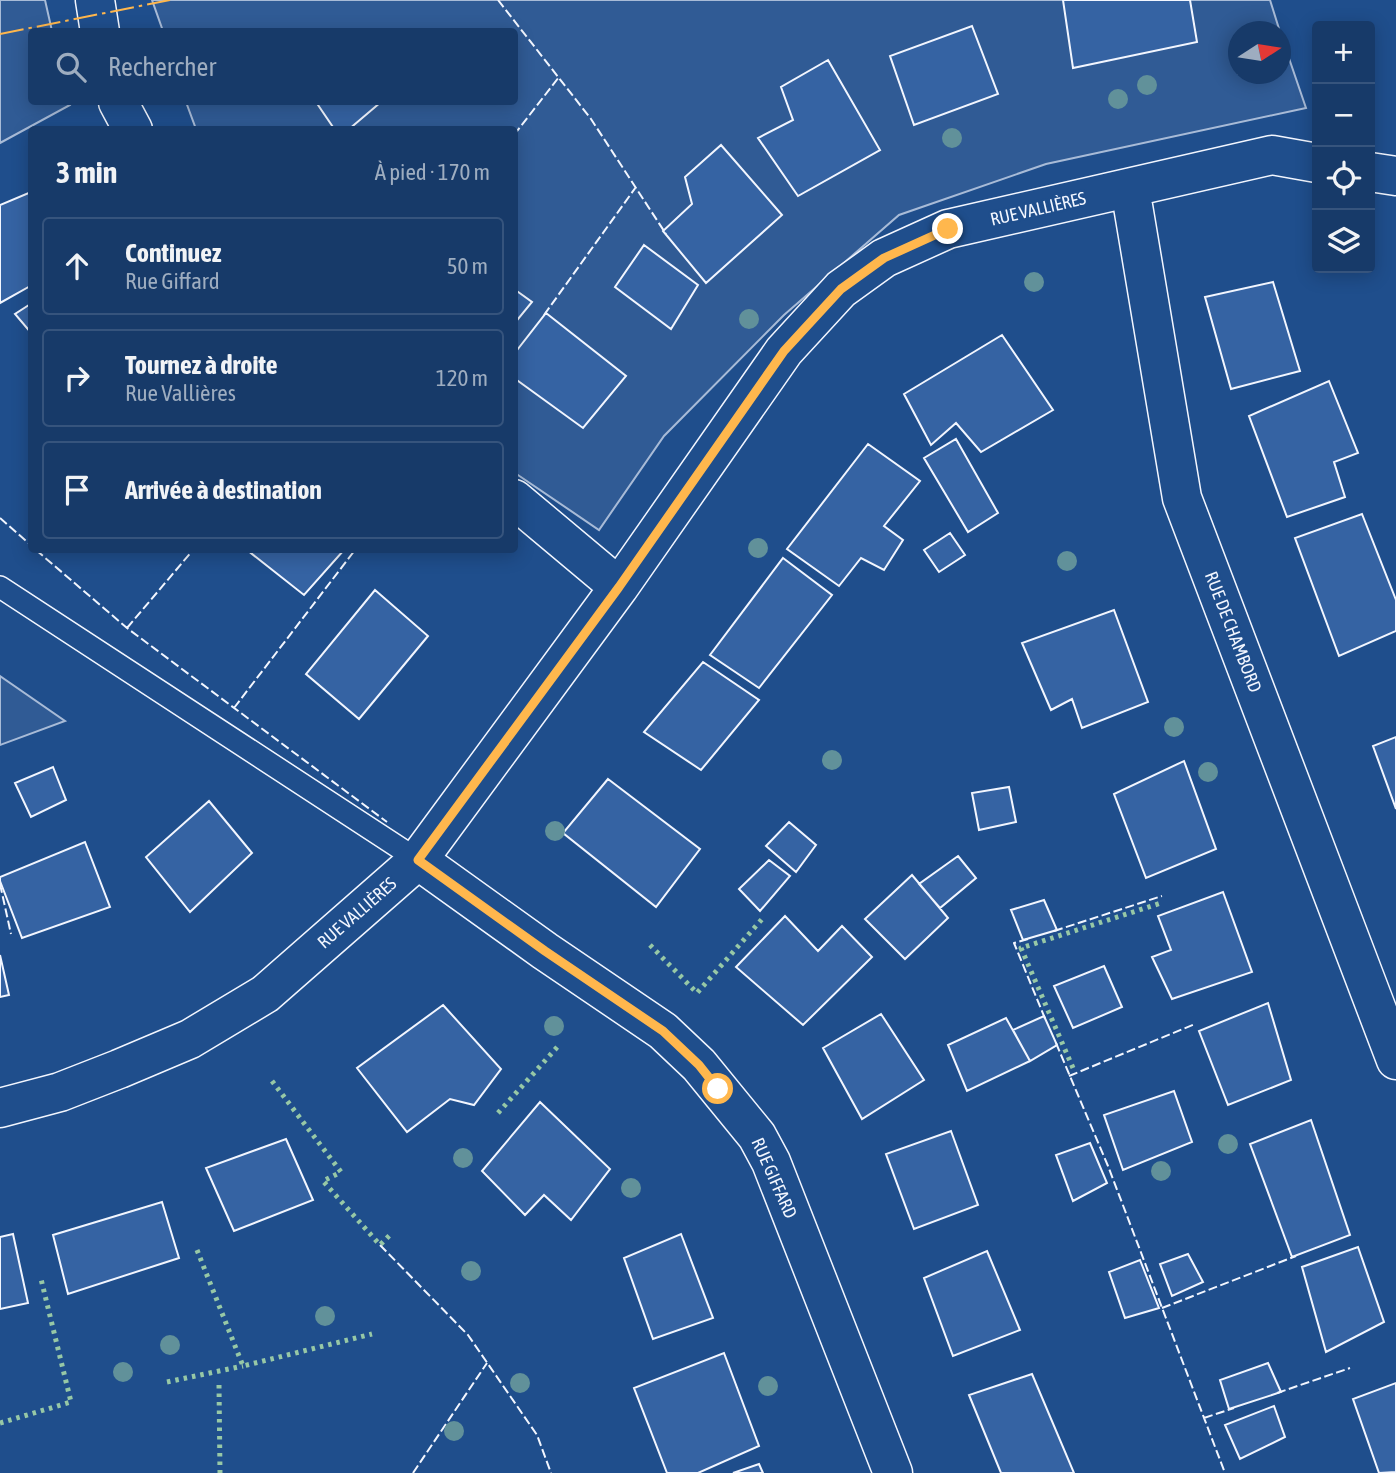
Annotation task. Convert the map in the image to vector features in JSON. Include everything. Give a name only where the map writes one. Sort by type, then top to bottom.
[{"type":"street","points":[[95,0],[99,28]]},
{"type":"street","points":[[120,105],[131,126]]},
{"type":"street","name":"RUE VALLIÈRES","points":[[0,1108],[60,1093],[190,1039],[265,993],[418,860],[619,587],[784,351],[841,289],[884,258],[948,229],[1272,155],[1312,162]]},
{"type":"street","points":[[1375,173],[1396,176]]},
{"type":"street","name":"RUE DE CHAMBORD","points":[[1130,188],[1182,498],[1396,1060]]},
{"type":"street","points":[[518,502],[619,587]]},
{"type":"street","name":"RUE GIFFARD","points":[[418,860],[663,1031],[699,1065],[757,1136],[771,1162],[893,1473]]},
{"type":"lane","points":[[0,587],[418,860]]},
{"type":"shaded area","points":[[0,0],[45,0],[51,28],[28,28],[28,105],[70,105],[0,143]]},
{"type":"shaded area","points":[[152,0],[1270,0],[1277,21],[1228,21],[1228,84],[1291,84],[1291,64],[1306,108],[1046,164],[899,215],[784,315],[664,436],[599,530],[518,475],[518,126],[195,126],[187,105],[518,105],[518,28],[162,28]]},
{"type":"shaded area","points":[[0,676],[65,721],[0,745]]},
{"type":"building","points":[[1063,0],[1190,0],[1197,42],[1073,68]]},
{"type":"building","points":[[972,26],[998,94],[914,125],[890,56]]},
{"type":"building","points":[[828,60],[880,150],[798,196],[758,138],[793,120],[781,87]]},
{"type":"building","points":[[318,105],[377,105],[353,126],[332,126]]},
{"type":"building","points":[[721,145],[782,215],[706,283],[663,231],[692,204],[685,177]]},
{"type":"building","points":[[28,193],[28,287],[0,303],[0,205]]},
{"type":"building","points":[[644,245],[698,285],[671,329],[615,287]]},
{"type":"building","points":[[1273,282],[1300,371],[1231,389],[1205,297]]},
{"type":"building","points":[[518,292],[532,302],[518,319]]},
{"type":"building","points":[[28,306],[28,329],[15,314]]},
{"type":"building","points":[[546,313],[626,376],[583,428],[518,381],[518,349]]},
{"type":"building","points":[[1002,335],[1053,410],[981,452],[956,423],[931,445],[904,394]]},
{"type":"building","points":[[1329,381],[1358,453],[1334,462],[1345,497],[1287,517],[1249,416]]},
{"type":"building","points":[[956,439],[998,513],[968,532],[924,458]]},
{"type":"building","points":[[868,444],[920,481],[884,526],[903,540],[884,570],[861,558],[839,586],[787,549]]},
{"type":"building","points":[[1362,514],[1396,600],[1396,631],[1339,656],[1295,538]]},
{"type":"building","points":[[950,533],[965,555],[939,572],[924,550]]},
{"type":"building","points":[[251,553],[341,553],[304,595]]},
{"type":"building","points":[[783,558],[832,595],[759,688],[710,655]]},
{"type":"building","points":[[375,590],[428,636],[359,719],[306,674]]},
{"type":"building","points":[[1114,610],[1148,702],[1082,728],[1072,699],[1051,710],[1022,643]]},
{"type":"building","points":[[703,662],[759,700],[701,770],[644,732]]},
{"type":"building","points":[[1396,737],[1396,809],[1373,746]]},
{"type":"building","points":[[1184,761],[1216,849],[1146,878],[1114,794]]},
{"type":"building","points":[[53,767],[66,800],[31,817],[15,783]]},
{"type":"building","points":[[608,779],[700,849],[656,907],[563,833]]},
{"type":"building","points":[[1009,787],[1016,822],[979,830],[972,793]]},
{"type":"building","points":[[209,801],[252,853],[190,912],[146,857]]},
{"type":"building","points":[[789,822],[816,845],[796,872],[766,846]]},
{"type":"building","points":[[85,842],[110,907],[22,938],[0,877]]},
{"type":"building","points":[[958,856],[976,878],[940,908],[919,884]]},
{"type":"building","points":[[769,860],[790,876],[760,911],[739,889]]},
{"type":"building","points":[[912,875],[948,918],[905,959],[865,919]]},
{"type":"building","points":[[1223,892],[1252,972],[1172,999],[1152,957],[1171,950],[1158,916]]},
{"type":"building","points":[[1044,900],[1057,930],[1023,940],[1011,910]]},
{"type":"building","points":[[785,916],[818,951],[842,926],[872,957],[803,1025],[736,967]]},
{"type":"building","points":[[0,955],[9,995],[0,997]]},
{"type":"building","points":[[1104,966],[1122,1007],[1073,1028],[1054,986]]},
{"type":"building","points":[[1268,1003],[1291,1080],[1228,1105],[1199,1031]]},
{"type":"building","points":[[443,1005],[501,1069],[474,1105],[450,1099],[407,1132],[357,1068]]},
{"type":"building","points":[[881,1014],[924,1080],[862,1119],[823,1048]]},
{"type":"building","points":[[1044,1016],[1057,1045],[1030,1061],[1013,1030]]},
{"type":"building","points":[[1006,1018],[1030,1061],[967,1091],[948,1045]]},
{"type":"building","points":[[1174,1091],[1192,1142],[1123,1170],[1104,1115]]},
{"type":"building","points":[[540,1102],[610,1169],[571,1220],[544,1195],[525,1215],[482,1171]]},
{"type":"building","points":[[1311,1120],[1350,1235],[1292,1257],[1250,1144]]},
{"type":"building","points":[[951,1131],[978,1205],[914,1229],[886,1154]]},
{"type":"building","points":[[286,1139],[313,1200],[234,1231],[206,1168]]},
{"type":"building","points":[[1090,1143],[1107,1183],[1073,1201],[1056,1155]]},
{"type":"building","points":[[162,1202],[179,1258],[68,1294],[53,1235]]},
{"type":"building","points":[[13,1234],[28,1303],[0,1309],[0,1237]]},
{"type":"building","points":[[681,1234],[713,1318],[653,1339],[624,1258]]},
{"type":"building","points":[[1358,1247],[1384,1322],[1326,1352],[1302,1267]]},
{"type":"building","points":[[987,1251],[1020,1330],[953,1356],[924,1278]]},
{"type":"building","points":[[1188,1254],[1203,1282],[1172,1296],[1160,1264]]},
{"type":"building","points":[[1140,1260],[1159,1308],[1125,1318],[1109,1272]]},
{"type":"building","points":[[724,1353],[759,1446],[698,1473],[667,1473],[634,1388]]},
{"type":"building","points":[[1268,1363],[1281,1392],[1229,1409],[1220,1380]]},
{"type":"building","points":[[1032,1374],[1074,1473],[1001,1473],[969,1395]]},
{"type":"building","points":[[1396,1383],[1396,1472],[1379,1473],[1353,1399]]},
{"type":"building","points":[[1274,1406],[1285,1437],[1240,1459],[1225,1425]]},
{"type":"building","points":[[759,1464],[763,1473],[733,1473]]},
{"type":"hedge","points":[[1073,1068],[1021,948],[1161,903]]},
{"type":"hedge","points":[[650,945],[697,993],[763,918]]},
{"type":"hedge","points":[[498,1113],[560,1044]]},
{"type":"hedge","points":[[272,1081],[341,1172],[323,1181],[380,1245],[390,1235]]},
{"type":"hedge","points":[[197,1250],[243,1366],[372,1334]]},
{"type":"hedge","points":[[0,1423],[71,1402],[41,1279]]},
{"type":"hedge","points":[[167,1382],[243,1366]]},
{"type":"hedge","points":[[219,1385],[220,1473]]},
{"type":"fence","points":[[498,0],[591,119],[666,234]]},
{"type":"fence","points":[[518,130],[559,77]]},
{"type":"fence","points":[[544,315],[636,187]]},
{"type":"fence","points":[[0,518],[28,542]]},
{"type":"fence","points":[[40,553],[127,628],[387,822]]},
{"type":"fence","points":[[127,628],[190,553]]},
{"type":"fence","points":[[234,708],[353,553]]},
{"type":"fence","points":[[0,884],[11,934]]},
{"type":"fence","points":[[1054,931],[1162,896]]},
{"type":"fence","points":[[1028,939],[1014,943],[1046,1021]]},
{"type":"fence","points":[[1069,1076],[1195,1024]]},
{"type":"fence","points":[[1056,1043],[1108,1166],[1225,1473]]},
{"type":"fence","points":[[380,1245],[468,1335],[537,1435],[551,1473]]},
{"type":"fence","points":[[1162,1308],[1296,1256]]},
{"type":"fence","points":[[413,1473],[487,1363]]},
{"type":"fence","points":[[1277,1393],[1350,1368]]},
{"type":"fence","points":[[1204,1418],[1234,1408]]},
{"type":"power","points":[[30,28],[170,0]]},
{"type":"power","points":[[0,34],[28,28]]},
{"type":"route","points":[[718,1089],[699,1065],[663,1031],[418,860],[619,587],[784,351],[841,289],[884,258],[948,229]]}]
